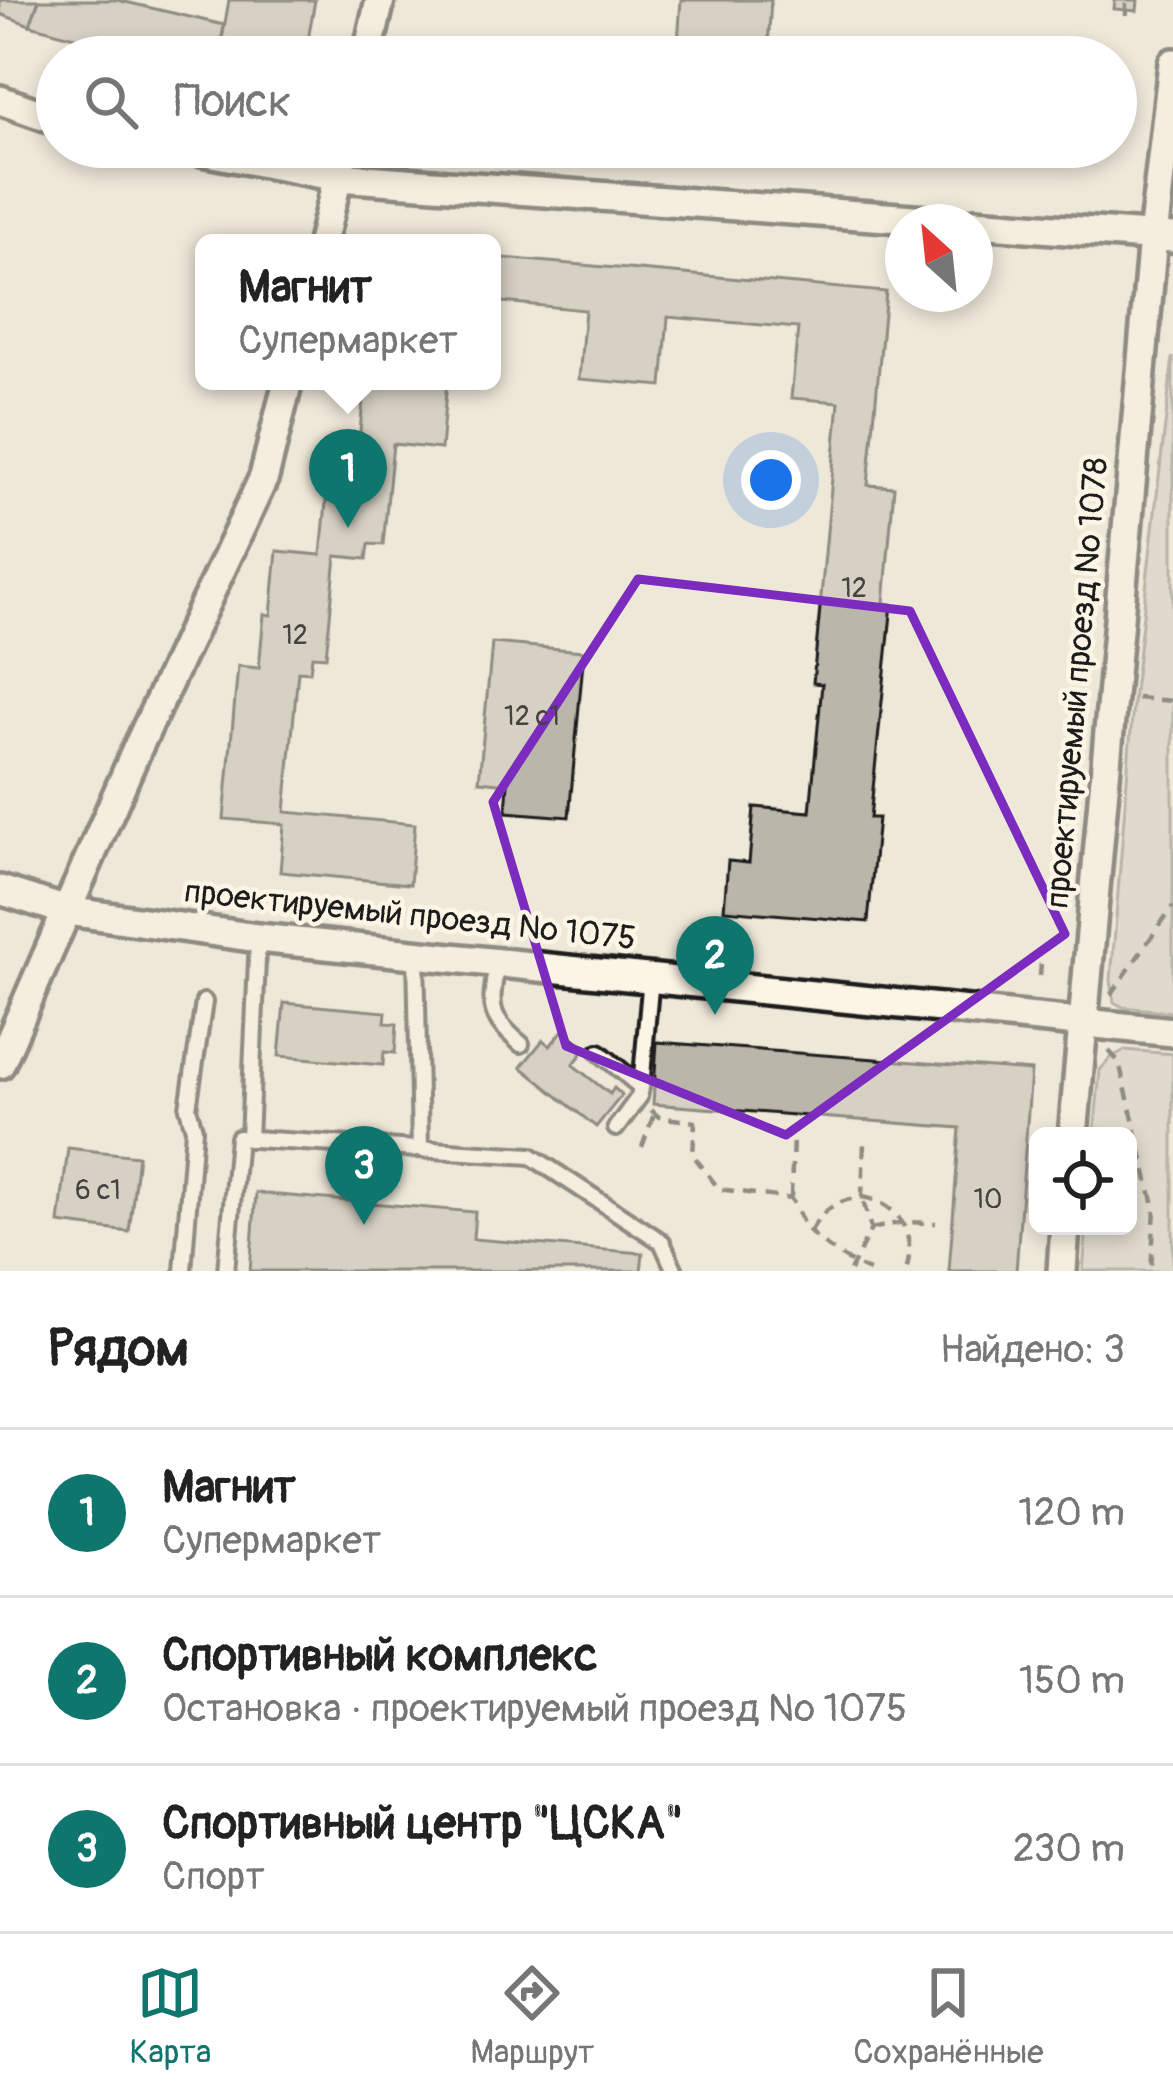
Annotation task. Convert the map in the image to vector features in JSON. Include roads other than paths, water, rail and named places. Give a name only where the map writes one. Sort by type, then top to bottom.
[{"type":"street","points":[[372,36],[380,0]]},
{"type":"street","name":"проектируемый проезд № 1078","points":[[1074,1127],[1163,237],[1173,63]]},
{"type":"street","points":[[0,100],[36,113]]},
{"type":"street","points":[[291,168],[338,177],[885,217]]},
{"type":"street","points":[[324,234],[340,168]]},
{"type":"street","points":[[993,225],[1163,237]]},
{"type":"street","points":[[0,1064],[137,748],[264,477],[286,390]]},
{"type":"street","name":"проектируемый проезд № 1075","points":[[0,890],[68,910],[259,938],[1173,1032]]},
{"type":"street","points":[[1062,1271],[1064,1235]]},
{"type":"lane","points":[[249,1139],[259,938]]},
{"type":"lane","points":[[416,953],[420,1149]]},
{"type":"lane","points":[[496,962],[493,1013],[521,1044]]},
{"type":"lane","points":[[616,1128],[640,1092],[651,977]]},
{"type":"lane","points":[[183,1271],[194,1129],[188,1108],[204,1002]]},
{"type":"lane","points":[[598,1052],[640,1092]]},
{"type":"lane","points":[[226,1271],[238,1138],[531,1156],[662,1242],[675,1271]]},
{"type":"place","name":"Магнит","points":[[348,528]]},
{"type":"place","name":"Спортивный комплекс","points":[[715,1015]]},
{"type":"place","name":"Спортивный центр \"ЦСКА\"","points":[[364,1225]]}]
